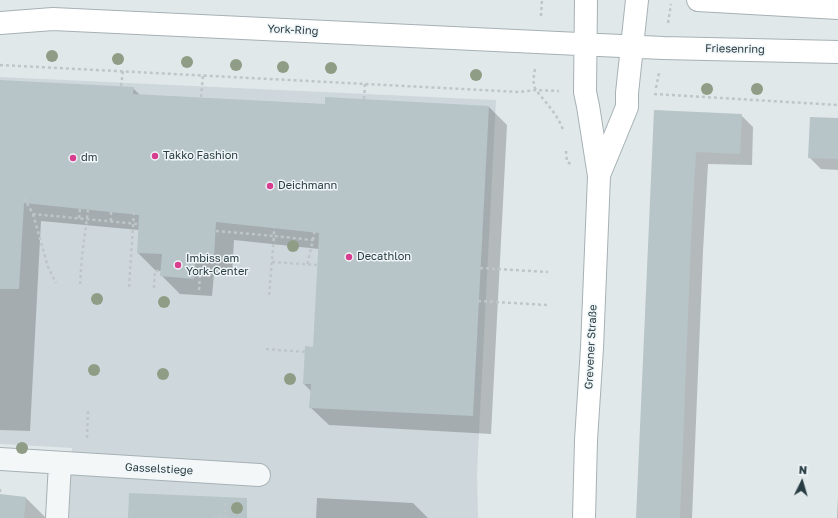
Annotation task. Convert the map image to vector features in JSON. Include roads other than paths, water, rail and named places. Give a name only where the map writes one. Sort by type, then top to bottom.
[{"type":"main road","name":"Grevener Straße","points":[[584,518],[599,176],[585,92],[586,0]]},
{"type":"main road","name":"Grevener Straße","points":[[599,176],[627,107],[637,0]]},
{"type":"main road","points":[[698,0],[838,8]]},
{"type":"main road","name":"York-Ring","points":[[0,23],[53,19],[632,46]]},
{"type":"main road","name":"Friesenring","points":[[632,46],[838,52]]},
{"type":"street","name":"Gasselstiege","points":[[0,459],[259,474]]},
{"type":"street","points":[[57,518],[60,463]]},
{"type":"place","name":"Takko Fashion","points":[[155,156]]},
{"type":"place","name":"dm","points":[[73,158]]},
{"type":"place","name":"Deichmann","points":[[270,186]]},
{"type":"place","name":"Decathlon","points":[[349,257]]},
{"type":"place","name":"Imbiss am York-Center","points":[[178,265]]}]
